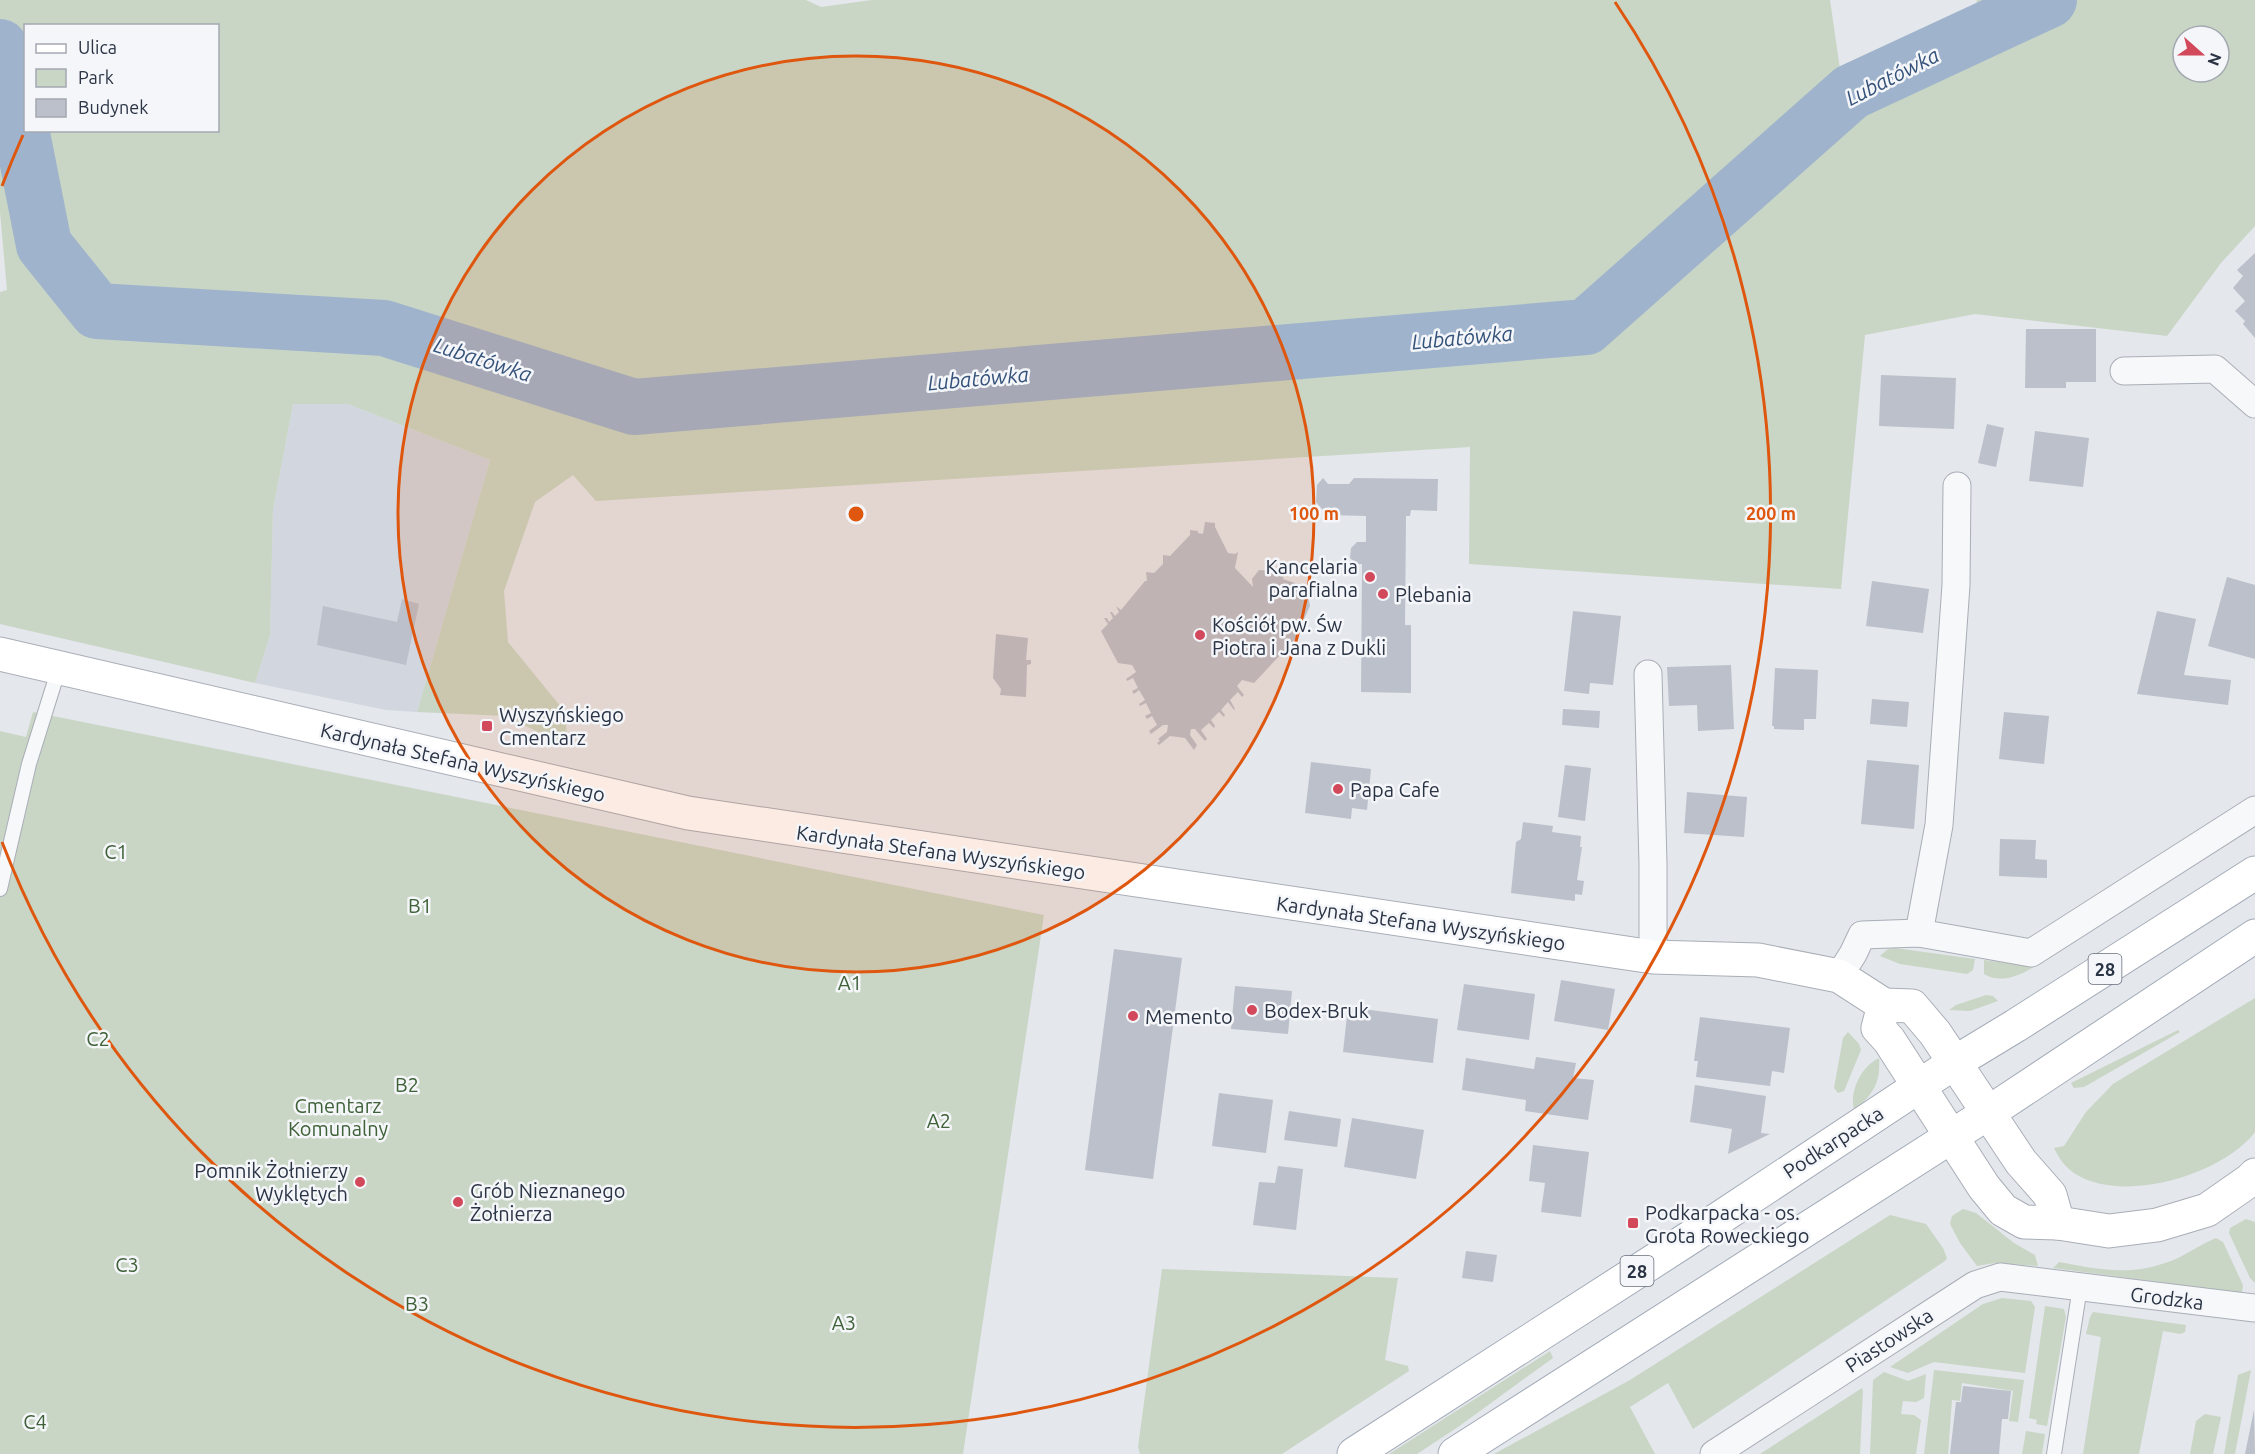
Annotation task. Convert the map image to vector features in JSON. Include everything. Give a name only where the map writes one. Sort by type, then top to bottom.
[{"type":"street","points":[[2124,371],[2215,369],[2255,404]]},
{"type":"street","points":[[1919,933],[1939,825],[1956,585],[1957,486]]},
{"type":"street","name":"Kardynała Stefana Wyszyńskiego","points":[[0,654],[688,813],[1653,957],[1758,960],[1839,976],[1884,1005]]},
{"type":"street","points":[[1648,674],[1653,957]]},
{"type":"street","points":[[1839,976],[1862,935],[1919,933],[2031,953],[2255,810]]},
{"type":"street","name":"Podkarpacka","points":[[1354,1454],[1954,1063],[2255,873]]},
{"type":"street","points":[[1455,1454],[1988,1113],[2255,936]]},
{"type":"street","points":[[2058,1223],[2050,1196],[2021,1162],[1935,1033],[1912,1006],[1884,1005],[1878,1028],[1889,1040],[1984,1187],[2003,1210],[2024,1222],[2058,1223],[2109,1231],[2157,1225],[2207,1210],[2253,1180]]},
{"type":"street","name":"Piastowska","points":[[1713,1454],[1975,1285],[2000,1278],[2080,1287]]},
{"type":"street","name":"Grodzka","points":[[2080,1287],[2255,1308]]},
{"type":"lane","points":[[0,889],[29,764],[59,668]]},
{"type":"lane","points":[[2054,1454],[2080,1287]]},
{"type":"shaded area","points":[[293,404],[348,404],[490,460],[417,712],[386,710],[255,683],[270,635],[273,510]]},
{"type":"green space","points":[[0,0],[806,0],[821,7],[872,0],[1830,0],[1841,76],[1974,17],[1977,0],[2255,0],[2255,226],[2221,263],[2167,336],[1975,314],[1865,335],[1841,589],[1469,564],[1470,447],[596,501],[573,475],[535,502],[504,591],[508,642],[565,712],[568,747],[506,716],[417,712],[490,460],[348,404],[293,404],[273,510],[270,635],[255,683],[0,624],[0,292],[7,290],[0,212]]},
{"type":"green space","name":"Cmentarz Komunalny","points":[[33,712],[1044,915],[963,1454],[0,1454],[0,731],[26,737]]},
{"type":"green space","points":[[1888,949],[1975,959],[1973,970],[1967,974],[1900,964],[1880,956]]},
{"type":"green space","points":[[1984,960],[2022,965],[2039,963],[2013,977],[1998,978],[1984,974]]},
{"type":"green space","points":[[1986,995],[1993,996],[1998,1001],[1970,1011],[1949,1010],[1956,1005]]},
{"type":"green space","points":[[2255,998],[2255,1132],[2240,1147],[2220,1161],[2196,1172],[2170,1181],[2143,1185],[2118,1186],[2094,1182],[2074,1173],[2065,1165],[2054,1148],[2064,1146],[2086,1112],[2113,1084]]},
{"type":"green space","points":[[2178,1030],[2180,1032],[2084,1087],[2074,1088],[2071,1083]]},
{"type":"green space","points":[[1848,1032],[1859,1044],[1861,1050],[1844,1091],[1838,1093],[1834,1088],[1843,1038]]},
{"type":"green space","points":[[1879,1058],[1877,1081],[1871,1093],[1854,1110],[1853,1095],[1858,1080],[1867,1067]]},
{"type":"green space","points":[[1963,1209],[1976,1213],[2014,1243],[2035,1255],[2038,1266],[1995,1263],[1977,1266],[1960,1243],[1950,1224],[1952,1216]]},
{"type":"green space","points":[[1890,1215],[1926,1224],[1943,1248],[1947,1258],[1945,1261],[1693,1429],[1668,1383],[1630,1407],[1655,1454],[1494,1454],[1630,1380]]},
{"type":"green space","points":[[2246,1219],[2255,1222],[2255,1283],[2250,1278],[2229,1233],[2230,1228]]},
{"type":"green space","points":[[2216,1238],[2223,1242],[2243,1285],[2242,1293],[2053,1268],[2059,1262],[2112,1270],[2151,1267],[2178,1258]]},
{"type":"green space","points":[[1162,1269],[1398,1278],[1385,1360],[1408,1366],[1409,1371],[1282,1454],[1140,1454],[1138,1447]]},
{"type":"green space","points":[[2002,1298],[2031,1301],[2035,1307],[2025,1373],[1934,1362],[1908,1373],[1890,1367],[1983,1304]]},
{"type":"green space","points":[[2045,1306],[2064,1309],[2066,1317],[2047,1426],[2036,1424],[2037,1420],[2029,1418]]},
{"type":"green space","points":[[2093,1312],[2186,1325],[2185,1332],[2180,1334],[2163,1331],[2139,1454],[2083,1454],[2101,1337],[2086,1334]]},
{"type":"green space","points":[[1550,1351],[1553,1358],[1417,1454],[1389,1454]]},
{"type":"green space","points":[[1934,1370],[2024,1380],[2018,1422],[2009,1421],[2013,1391],[1962,1383],[1960,1401],[1952,1400],[1948,1454],[1924,1454]]},
{"type":"green space","points":[[2251,1370],[2235,1454],[2224,1454],[2238,1375]]},
{"type":"green space","points":[[1884,1372],[1908,1381],[1926,1374],[1924,1398],[1916,1402],[1903,1401],[1901,1414],[1914,1415],[1921,1420],[1916,1454],[1870,1454],[1873,1380]]},
{"type":"green space","points":[[1862,1388],[1860,1454],[1760,1454]]},
{"type":"green space","points":[[2205,1414],[2221,1417],[2213,1454],[2190,1454],[2196,1421]]},
{"type":"green space","points":[[2026,1431],[2045,1434],[2042,1454],[2022,1454]]},
{"type":"building","points":[[2255,253],[2255,338],[2243,324],[2245,321],[2235,311],[2245,301],[2233,288],[2243,276],[2237,270]]},
{"type":"building","points":[[2026,329],[2096,329],[2096,382],[2066,382],[2066,388],[2025,388]]},
{"type":"building","points":[[1881,375],[1956,378],[1954,429],[1879,426]]},
{"type":"building","points":[[1987,424],[2004,428],[1996,467],[1978,463]]},
{"type":"building","points":[[2035,431],[2089,438],[2083,487],[2029,481]]},
{"type":"building","name":"Plebania","points":[[1323,478],[1328,484],[1349,484],[1354,478],[1438,479],[1437,511],[1411,510],[1410,516],[1406,516],[1405,625],[1411,625],[1411,693],[1361,692],[1362,564],[1357,564],[1350,558],[1351,548],[1357,542],[1366,542],[1366,516],[1327,515],[1316,502],[1317,485]]},
{"type":"building","name":"Kościół pw. Św Piotra i Jana z Dukli","points":[[1205,522],[1215,523],[1228,553],[1238,552],[1235,568],[1253,587],[1252,579],[1259,570],[1285,572],[1283,579],[1301,585],[1307,591],[1310,606],[1301,626],[1304,632],[1300,629],[1296,638],[1254,683],[1242,680],[1237,686],[1244,695],[1242,697],[1238,692],[1230,700],[1235,709],[1228,702],[1221,710],[1224,717],[1219,712],[1211,720],[1214,728],[1209,723],[1201,730],[1207,739],[1205,741],[1195,729],[1191,729],[1190,735],[1197,745],[1194,750],[1185,738],[1170,736],[1159,745],[1157,743],[1160,741],[1158,739],[1167,732],[1168,725],[1163,725],[1151,734],[1149,731],[1157,725],[1152,716],[1147,719],[1145,716],[1151,713],[1146,703],[1140,706],[1139,704],[1145,700],[1139,690],[1134,694],[1132,691],[1138,688],[1133,678],[1127,681],[1126,679],[1136,672],[1132,665],[1118,663],[1101,631],[1108,624],[1104,618],[1107,618],[1109,622],[1113,618],[1110,612],[1115,616],[1119,612],[1116,606],[1121,610],[1147,581],[1146,572],[1154,573],[1163,564],[1163,555],[1170,556],[1190,535],[1190,530],[1203,534]]},
{"type":"building","points":[[2227,577],[2255,585],[2255,659],[2208,646]]},
{"type":"building","points":[[1872,581],[1929,589],[1923,633],[1866,626]]},
{"type":"building","points":[[402,599],[419,604],[406,665],[317,645],[323,606],[397,622]]},
{"type":"building","points":[[1573,611],[1621,616],[1613,685],[1590,683],[1589,694],[1564,691]]},
{"type":"building","points":[[2157,611],[2196,619],[2184,675],[2231,680],[2228,705],[2137,694]]},
{"type":"building","points":[[996,634],[1028,638],[1026,660],[1031,660],[1031,664],[1027,665],[1026,697],[1000,695],[1001,689],[993,678]]},
{"type":"building","points":[[1731,665],[1734,729],[1698,731],[1697,705],[1669,706],[1667,667]]},
{"type":"building","points":[[1775,668],[1818,670],[1816,719],[1804,719],[1804,730],[1774,729],[1772,726]]},
{"type":"building","points":[[1872,699],[1909,702],[1907,727],[1870,724]]},
{"type":"building","points":[[1563,709],[1600,711],[1599,728],[1562,725]]},
{"type":"building","points":[[2004,712],[2049,716],[2044,764],[1999,759]]},
{"type":"building","points":[[1867,760],[1919,765],[1914,829],[1861,824]]},
{"type":"building","name":"Papa Cafe","points":[[1311,762],[1371,769],[1367,810],[1352,808],[1351,819],[1305,813]]},
{"type":"building","points":[[1565,765],[1591,768],[1585,821],[1558,817]]},
{"type":"building","points":[[1687,792],[1747,797],[1744,837],[1684,833]]},
{"type":"building","points":[[1523,822],[1553,826],[1552,832],[1581,836],[1580,847],[1582,847],[1577,880],[1584,881],[1582,895],[1575,894],[1575,901],[1511,893],[1516,842],[1521,839]]},
{"type":"building","points":[[2000,839],[2036,840],[2035,859],[2047,860],[2047,878],[1999,876]]},
{"type":"building","points":[[1114,949],[1182,958],[1153,1179],[1085,1170]]},
{"type":"building","points":[[1561,980],[1615,989],[1608,1030],[1554,1021]]},
{"type":"building","points":[[1464,984],[1535,994],[1529,1040],[1457,1030]]},
{"type":"building","points":[[1235,986],[1292,991],[1288,1034],[1231,1029]]},
{"type":"building","points":[[1348,1007],[1438,1019],[1433,1063],[1343,1052]]},
{"type":"building","points":[[1700,1017],[1790,1028],[1784,1073],[1772,1071],[1770,1086],[1696,1077],[1698,1061],[1694,1061]]},
{"type":"building","points":[[1536,1057],[1576,1063],[1573,1078],[1594,1080],[1588,1120],[1525,1111],[1526,1100],[1462,1090],[1466,1058],[1534,1069]]},
{"type":"building","points":[[1695,1085],[1766,1096],[1761,1133],[1770,1134],[1728,1154],[1732,1129],[1690,1122]]},
{"type":"building","points":[[1219,1093],[1273,1100],[1266,1153],[1212,1146]]},
{"type":"building","points":[[1289,1111],[1341,1119],[1337,1147],[1284,1140]]},
{"type":"building","points":[[1352,1118],[1424,1130],[1416,1179],[1344,1167]]},
{"type":"building","points":[[1533,1145],[1589,1152],[1581,1217],[1541,1212],[1545,1183],[1529,1181]]},
{"type":"building","points":[[1278,1166],[1303,1169],[1296,1230],[1253,1225],[1259,1182],[1275,1183]]},
{"type":"building","points":[[1466,1251],[1497,1255],[1493,1282],[1462,1278]]},
{"type":"building","points":[[1963,1386],[2011,1391],[2008,1419],[2002,1419],[1999,1454],[1950,1454],[1956,1402],[1961,1402]]},
{"type":"building","points":[[2254,1410],[2255,1454],[2245,1454]]},
{"type":"waterway","name":"Lubatówka","points":[[0,47],[9,68],[44,245],[97,311],[384,328],[634,407],[1586,327],[1851,92],[2049,0]]},
{"type":"place","name":"Kancelaria parafialna","points":[[1370,577]]},
{"type":"place","name":"Plebania","points":[[1383,594]]},
{"type":"place","name":"Kościół pw. Św Piotra i Jana z Dukli","points":[[1200,635]]},
{"type":"place","name":"Wyszyńskiego Cmentarz","points":[[487,726]]},
{"type":"place","name":"Papa Cafe","points":[[1338,789]]},
{"type":"place","name":"Bodex-Bruk","points":[[1252,1010]]},
{"type":"place","name":"Memento","points":[[1133,1016]]},
{"type":"place","name":"Pomnik Żołnierzy Wyklętych","points":[[360,1182]]},
{"type":"place","name":"Grób Nieznanego Żołnierza","points":[[458,1202]]},
{"type":"place","name":"Podkarpacka - os. Grota Roweckiego","points":[[1633,1223]]},
{"type":"park label","name":"C1","points":[[116,851]]},
{"type":"park label","name":"B1","points":[[420,905]]},
{"type":"park label","name":"A1","points":[[850,982]]},
{"type":"park label","name":"C2","points":[[98,1038]]},
{"type":"park label","name":"B2","points":[[407,1084]]},
{"type":"park label","name":"A2","points":[[939,1120]]},
{"type":"park label","name":"C3","points":[[127,1264]]},
{"type":"park label","name":"B3","points":[[417,1303]]},
{"type":"park label","name":"A3","points":[[844,1322]]},
{"type":"park label","name":"C4","points":[[35,1421]]}]
